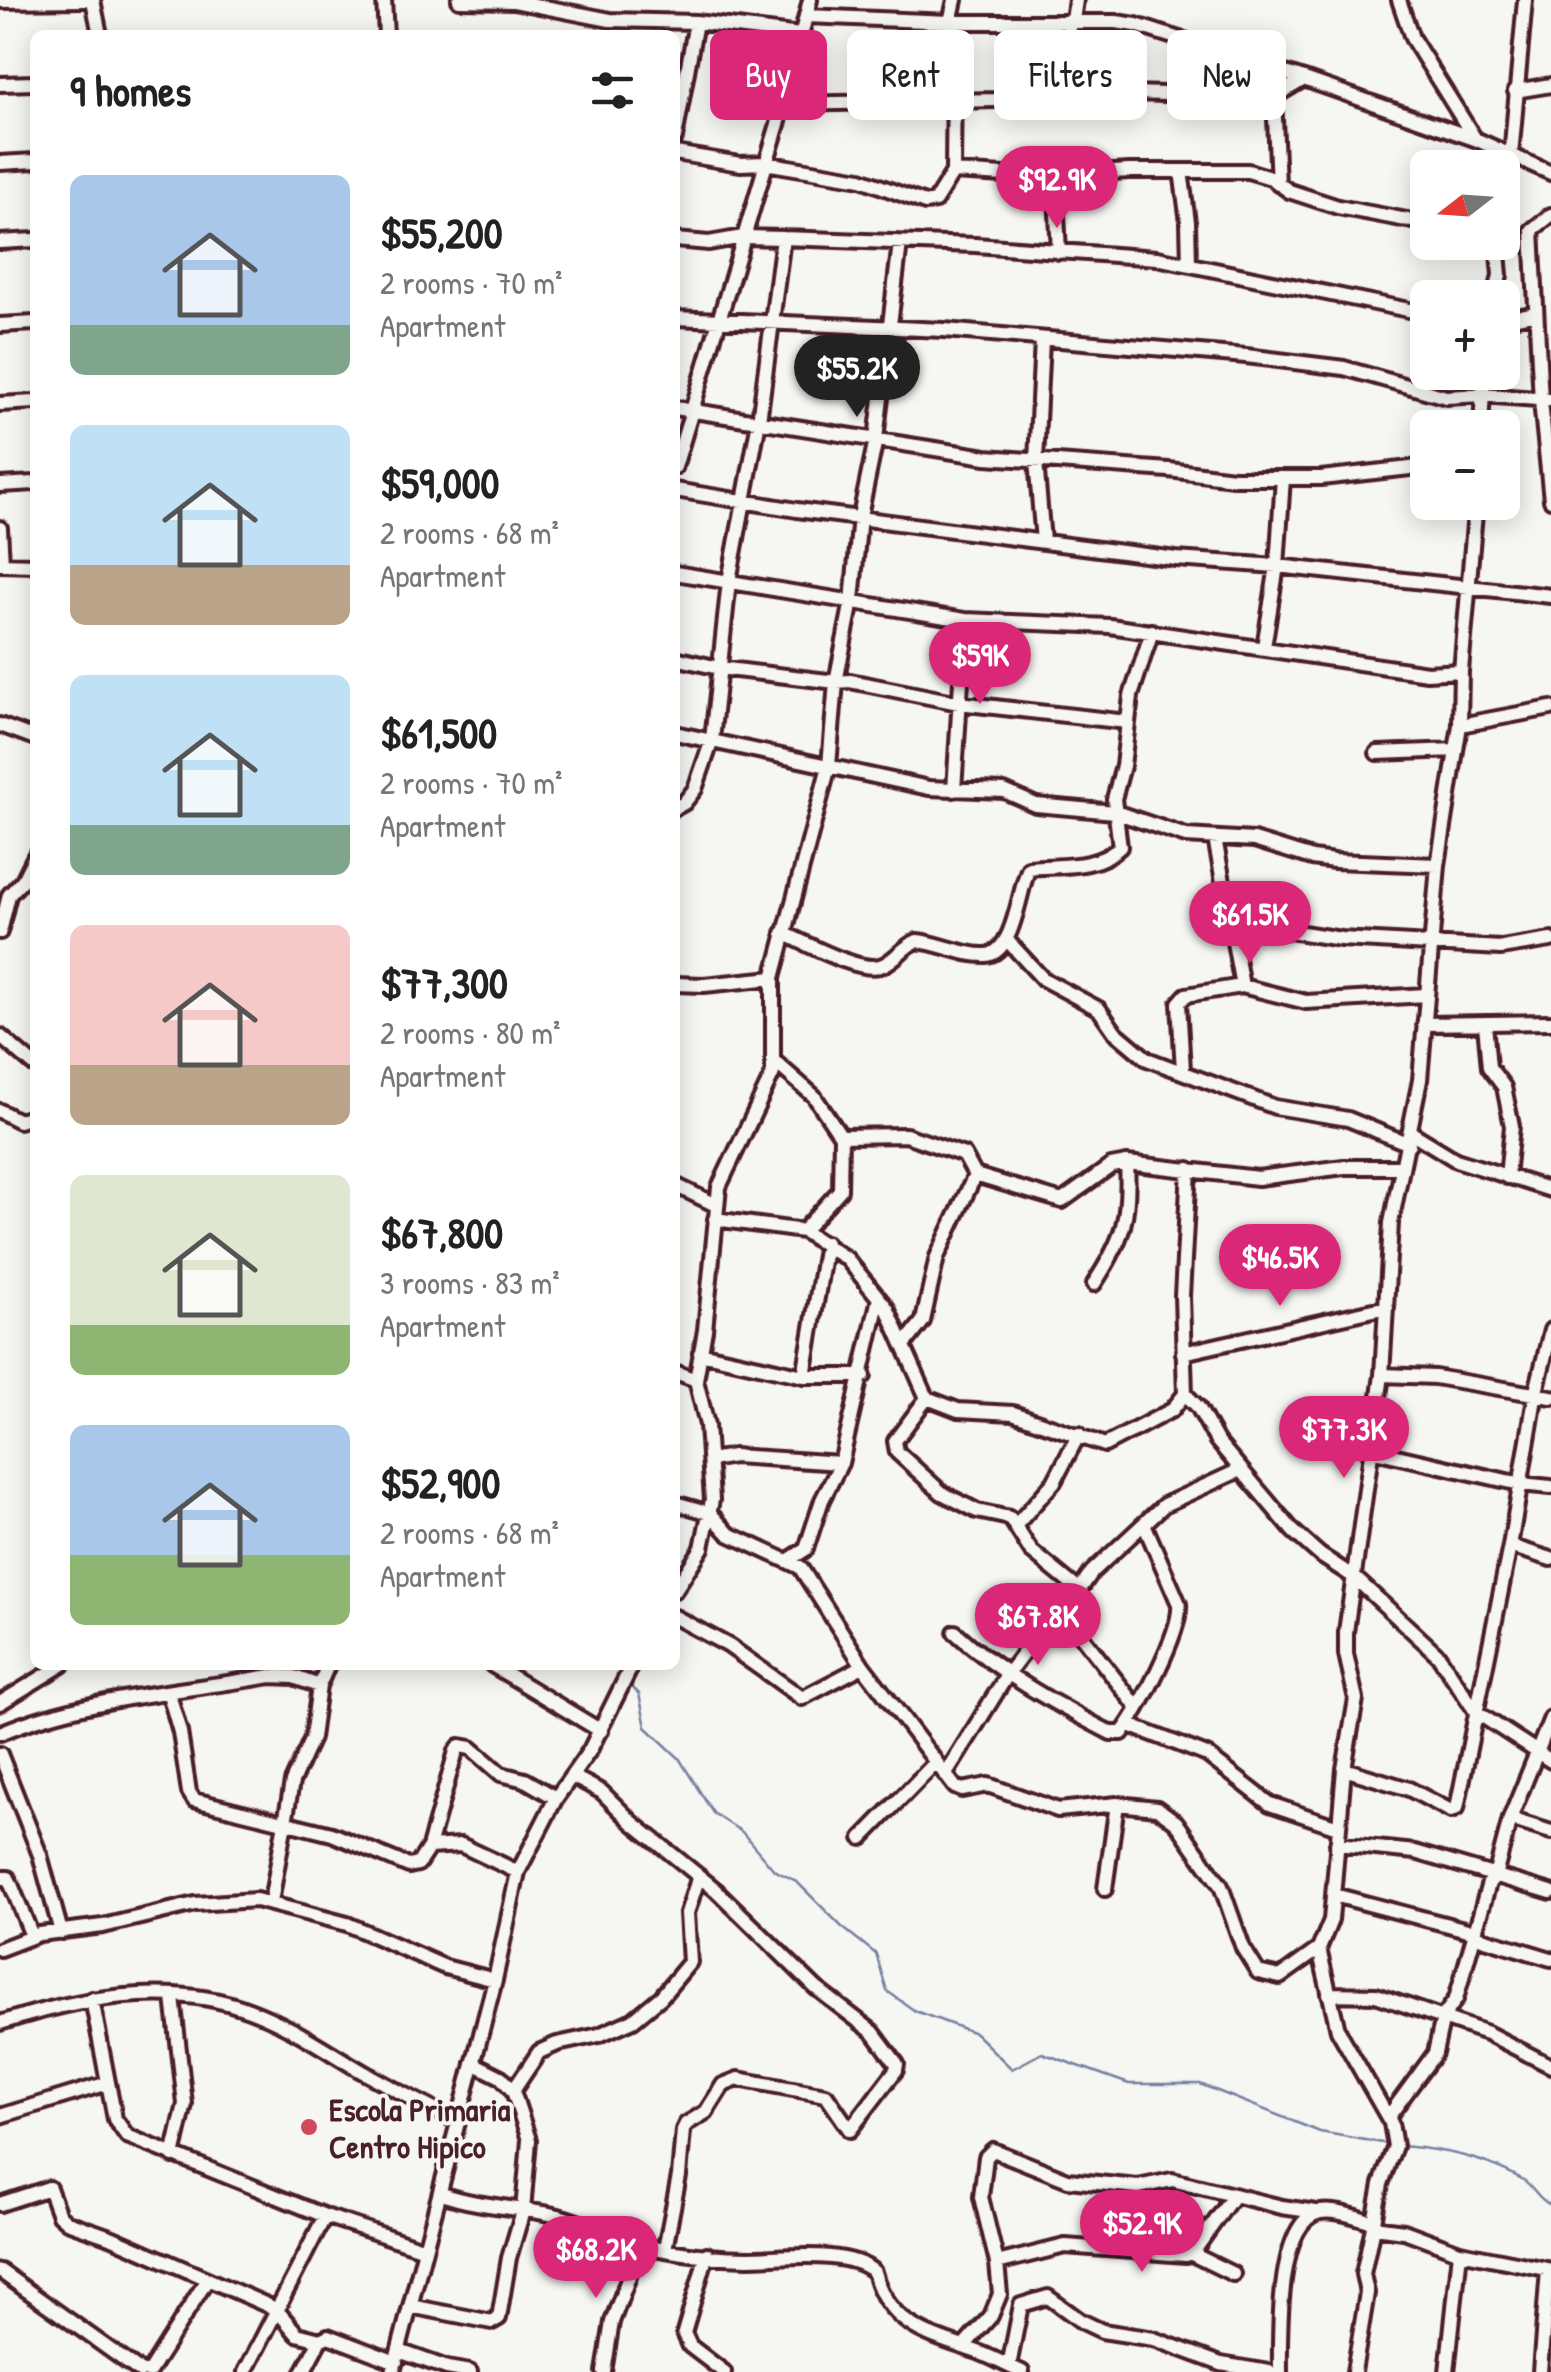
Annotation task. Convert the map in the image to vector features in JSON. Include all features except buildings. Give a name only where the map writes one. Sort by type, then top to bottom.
[{"type":"street","points":[[0,1],[84,0]]},
{"type":"street","points":[[93,0],[99,30]]},
{"type":"street","points":[[384,0],[386,30]]},
{"type":"street","points":[[459,0],[514,1],[610,20],[696,22],[760,30]]},
{"type":"street","points":[[802,30],[810,0]]},
{"type":"street","points":[[951,30],[956,0]]},
{"type":"street","points":[[1071,30],[1076,0]]},
{"type":"street","points":[[1398,0],[1412,38],[1475,139]]},
{"type":"street","points":[[1511,150],[1526,0]]},
{"type":"street","points":[[806,16],[950,22],[1071,20],[1136,25],[1304,78],[1498,150]]},
{"type":"street","points":[[681,73],[696,22]]},
{"type":"street","points":[[1286,89],[1304,78]]},
{"type":"street","points":[[0,84],[30,84]]},
{"type":"street","points":[[1515,91],[1551,85]]},
{"type":"street","points":[[680,450],[779,120]]},
{"type":"street","points":[[680,155],[740,164],[765,163],[874,182],[924,202],[935,201],[953,172],[954,120]]},
{"type":"street","points":[[1275,120],[1278,184]]},
{"type":"street","points":[[1520,160],[1551,173]]},
{"type":"street","points":[[0,164],[30,162]]},
{"type":"street","points":[[1181,171],[1189,264]]},
{"type":"street","points":[[953,172],[1056,176],[1257,172],[1290,191],[1377,217],[1410,222]]},
{"type":"street","points":[[1056,176],[1059,252]]},
{"type":"street","points":[[1551,216],[1532,230],[1551,500]]},
{"type":"street","points":[[680,240],[709,243],[743,237],[900,242],[1157,258],[1410,310]]},
{"type":"street","points":[[680,805],[694,789],[712,740],[729,582],[760,421],[783,238]]},
{"type":"street","points":[[0,242],[30,240]]},
{"type":"street","points":[[680,1582],[702,1548],[710,1513],[707,1424],[696,1380],[715,1212],[726,1169],[769,1087],[774,1060],[772,978],[829,766],[836,682],[852,601],[860,516],[876,439],[900,242]]},
{"type":"street","points":[[1520,316],[1536,312]]},
{"type":"street","points":[[680,318],[944,330],[1326,366],[1353,370],[1433,395],[1546,401]]},
{"type":"street","points":[[0,325],[30,323]]},
{"type":"street","points":[[1042,340],[1036,460],[1043,540]]},
{"type":"street","points":[[1481,410],[1482,390]]},
{"type":"street","points":[[0,404],[30,402]]},
{"type":"street","points":[[680,409],[986,457],[1233,478],[1337,476],[1410,468]]},
{"type":"street","points":[[1264,647],[1277,566],[1283,478]]},
{"type":"street","points":[[0,485],[30,483]]},
{"type":"street","points":[[680,491],[1176,560],[1277,566],[1551,596]]},
{"type":"street","points":[[680,1504],[710,1513],[729,1534],[789,1560],[808,1576],[863,1666],[955,1787],[962,1790],[988,1785],[1047,1808],[1117,1804],[1157,1808],[1176,1822],[1221,1886],[1250,1964],[1258,1972],[1280,1977],[1319,1949],[1328,1928],[1334,1895],[1344,1769],[1356,1699],[1346,1654],[1382,1375],[1391,1224],[1410,1139],[1438,865],[1460,725],[1475,520]]},
{"type":"street","points":[[0,528],[1,564],[30,565]]},
{"type":"street","points":[[680,573],[965,620],[1110,626],[1427,673],[1461,671]]},
{"type":"street","points":[[954,790],[965,620]]},
{"type":"street","points":[[783,933],[870,967],[886,964],[917,941],[984,955],[996,952],[1006,940],[1030,868],[1086,864],[1118,851],[1114,799],[1123,766],[1131,696],[1152,631]]},
{"type":"street","points":[[680,659],[719,668],[850,681],[959,703],[1127,722]]},
{"type":"street","points":[[1460,725],[1551,708]]},
{"type":"street","points":[[0,725],[30,736]]},
{"type":"street","points":[[680,735],[930,788],[1004,792],[1047,807],[1115,812],[1172,833],[1254,840],[1312,858],[1438,865]]},
{"type":"street","points":[[1377,753],[1456,750]]},
{"type":"street","points":[[1215,838],[1242,986]]},
{"type":"street","points":[[0,932],[9,894],[30,869]]},
{"type":"street","points":[[1230,927],[1258,926],[1341,939],[1501,948],[1551,940]]},
{"type":"street","points":[[1006,940],[1044,980],[1099,1010],[1115,1032],[1146,1059],[1275,1107],[1338,1116],[1551,1190]]},
{"type":"street","points":[[680,984],[772,978]]},
{"type":"street","points":[[1183,1070],[1180,998],[1242,986],[1306,1002],[1426,996]]},
{"type":"street","points":[[1424,1024],[1551,1022]]},
{"type":"street","points":[[1485,1024],[1489,1067],[1504,1087],[1512,1126],[1508,1177]]},
{"type":"street","points":[[0,1036],[30,1062]]},
{"type":"street","points":[[774,1060],[814,1096],[841,1136],[840,1190],[803,1231]]},
{"type":"street","points":[[0,1111],[25,1122],[30,1119]]},
{"type":"street","points":[[841,1136],[906,1135],[964,1155],[975,1176],[1062,1201],[1111,1166],[1127,1162],[1258,1178],[1344,1167],[1402,1167]]},
{"type":"street","points":[[1094,1284],[1118,1245],[1130,1204],[1127,1162]]},
{"type":"street","points":[[1188,1169],[1182,1282],[1185,1394],[1240,1470],[1305,1543],[1354,1577],[1438,1655],[1476,1712],[1551,1761]]},
{"type":"street","points":[[904,1344],[924,1321],[936,1257],[975,1176]]},
{"type":"street","points":[[680,1188],[715,1212],[803,1231],[826,1243],[856,1268],[888,1308],[927,1398],[958,1410],[1013,1413],[1104,1445],[1172,1410],[1185,1394]]},
{"type":"street","points":[[804,1376],[826,1243]]},
{"type":"street","points":[[789,1560],[806,1549],[822,1500],[841,1463],[879,1298]]},
{"type":"street","points":[[1183,1353],[1387,1306]]},
{"type":"street","points":[[1344,1769],[1409,1789],[1455,1811],[1551,1330]]},
{"type":"street","points":[[700,1354],[804,1376],[864,1376]]},
{"type":"street","points":[[680,1374],[696,1380]]},
{"type":"street","points":[[1382,1375],[1417,1375],[1551,1397]]},
{"type":"street","points":[[927,1398],[895,1441],[897,1452],[942,1493],[978,1511],[1005,1515],[1016,1525],[1030,1552],[1080,1591]]},
{"type":"street","points":[[1016,1525],[1054,1482],[1079,1434]]},
{"type":"street","points":[[1370,1450],[1520,1484],[1551,1487]]},
{"type":"street","points":[[710,1460],[734,1456],[841,1463]]},
{"type":"street","points":[[946,1774],[1009,1672],[1092,1572],[1164,1505],[1240,1470]]},
{"type":"street","points":[[955,1632],[1044,1699],[1110,1734],[1122,1733],[1163,1659],[1180,1614],[1145,1526]]},
{"type":"street","points":[[1510,1546],[1551,1559]]},
{"type":"street","points":[[1059,1615],[1137,1707]]},
{"type":"street","points":[[680,1620],[729,1646],[802,1698],[863,1666]]},
{"type":"street","points":[[0,1703],[54,1670]]},
{"type":"street","points":[[270,1902],[292,1782],[316,1725],[320,1686],[326,1670]]},
{"type":"street","points":[[500,1670],[601,1731]]},
{"type":"street","points":[[396,2362],[442,2194],[518,1872],[556,1798],[601,1731],[627,1672]]},
{"type":"street","points":[[0,1733],[104,1702],[271,1676],[294,1676],[320,1686]]},
{"type":"street","points":[[169,1694],[180,1732],[190,1797],[332,1834],[410,1866],[418,1864],[428,1846],[460,1746],[471,1748],[501,1774],[525,1780],[556,1798]]},
{"type":"street","points":[[1389,2116],[1435,2053],[1444,2017],[1456,1999],[1489,1883],[1496,1876],[1510,1819],[1551,1718]]},
{"type":"street","points":[[1129,1725],[1207,1754],[1270,1804],[1338,1828]]},
{"type":"street","points":[[0,1754],[40,1855],[62,1932]]},
{"type":"street","points":[[862,1838],[936,1762]]},
{"type":"street","points":[[572,1776],[602,1792],[632,1822],[700,1876],[816,1988],[873,2032],[894,2060],[896,2070],[850,2130],[832,2100],[817,2091],[738,2079],[723,2086],[706,2112],[683,2130],[665,2250]]},
{"type":"street","points":[[1106,1889],[1117,1804]]},
{"type":"street","points":[[1510,1819],[1551,1832]]},
{"type":"street","points":[[428,1846],[461,1844],[518,1872]]},
{"type":"street","points":[[1337,1844],[1415,1852],[1551,1892]]},
{"type":"street","points":[[513,2091],[535,2057],[547,2047],[583,2040],[624,2025],[661,1998],[690,1962],[687,1913],[700,1876]]},
{"type":"street","points":[[0,1878],[8,1878],[32,1936]]},
{"type":"street","points":[[1334,1895],[1475,1932],[1482,1938],[1551,1959]]},
{"type":"street","points":[[0,1949],[32,1936],[104,1926],[209,1902],[270,1902],[347,1924],[445,1967],[495,1980]]},
{"type":"street","points":[[1319,1949],[1343,2042],[1389,2116],[1396,2146],[1381,2184],[1363,2274],[1367,2294],[1354,2372]]},
{"type":"street","points":[[1329,1994],[1368,1993],[1444,2017],[1487,2033],[1551,2066]]},
{"type":"street","points":[[0,2023],[92,1999],[173,1997],[217,2001],[278,2022],[458,2122]]},
{"type":"street","points":[[173,1997],[185,2104],[173,2156]]},
{"type":"street","points":[[92,1999],[118,2129],[126,2136],[325,2216],[425,2249]]},
{"type":"street","points":[[410,2306],[496,2321],[523,2211],[529,2140],[513,2091],[500,2077],[473,2063]]},
{"type":"street","points":[[0,2116],[108,2082]]},
{"type":"street","points":[[963,2347],[997,2306],[1000,2281],[981,2197],[986,2158],[992,2150],[1068,2180],[1138,2187],[1172,2180],[1282,2208],[1328,2212],[1404,2231],[1460,2252],[1549,2270],[1540,2372]]},
{"type":"street","points":[[0,2204],[49,2188],[59,2215],[68,2222],[276,2309],[297,2334],[320,2340]]},
{"type":"street","points":[[442,2194],[472,2203],[569,2219],[665,2250],[745,2258],[817,2256],[865,2264],[874,2272],[878,2291],[907,2321],[930,2336],[1015,2369],[1020,2305],[1043,2296],[1055,2299],[1081,2321],[1102,2331],[1154,2339],[1221,2364],[1269,2372]]},
{"type":"street","points":[[997,2263],[1066,2246],[1178,2257],[1190,2253],[1234,2195]]},
{"type":"street","points":[[1282,2208],[1295,2236]]},
{"type":"street","points":[[1280,2372],[1284,2285],[1295,2236],[1316,2212]]},
{"type":"street","points":[[245,2372],[325,2216]]},
{"type":"street","points":[[604,2372],[612,2322],[641,2244]]},
{"type":"street","points":[[1447,2372],[1460,2252]]},
{"type":"street","points":[[1190,2253],[1233,2274]]},
{"type":"street","points":[[707,2254],[684,2333],[690,2346],[724,2372]]},
{"type":"street","points":[[0,2270],[140,2372]]},
{"type":"street","points":[[149,2372],[207,2280]]},
{"type":"street","points":[[303,2372],[320,2340],[328,2336],[396,2362],[470,2372]]},
{"type":"waterway","points":[[618,1670],[622,1675]]},
{"type":"waterway","points":[[630,1685],[639,1694],[646,1727],[679,1758],[713,1813],[742,1832],[774,1870],[796,1881],[876,1954],[887,1991],[915,2011],[975,2033],[1012,2069],[1042,2053],[1129,2084],[1200,2084],[1320,2132],[1388,2144]]},
{"type":"waterway","points":[[1401,2146],[1449,2152],[1493,2165],[1522,2179],[1551,2205]]},
{"type":"place","name":"Escola Primaria Centro Hipico","points":[[309,2127]]}]
